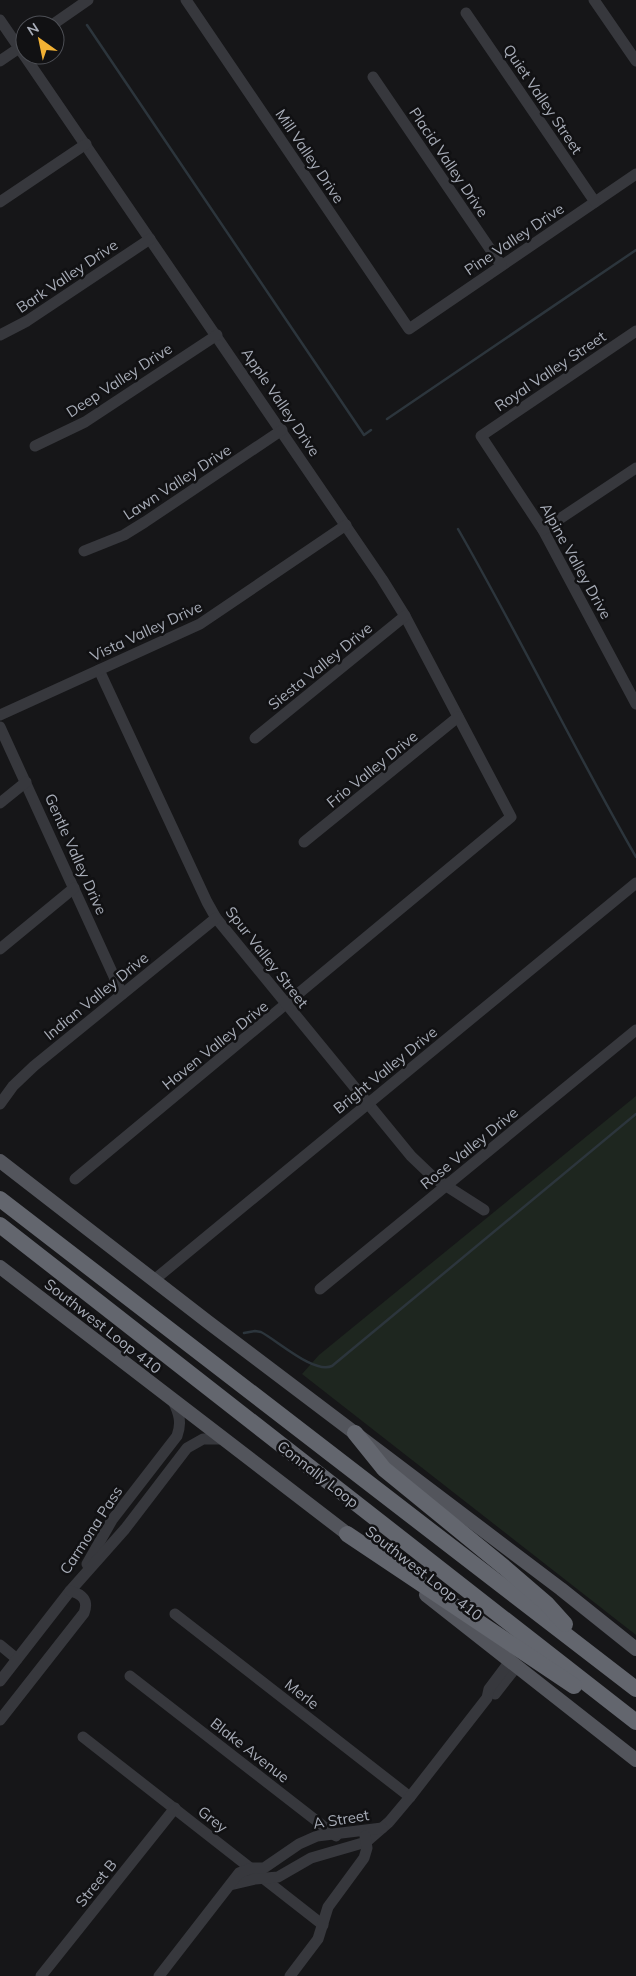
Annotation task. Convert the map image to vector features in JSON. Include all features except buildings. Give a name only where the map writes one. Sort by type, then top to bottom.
[{"type":"highway","name":"Connally Loop","points":[[0,1199],[636,1689]]},
{"type":"highway","name":"Connally Loop","points":[[0,1225],[636,1723]]},
{"type":"highway","points":[[355,1433],[384,1469],[547,1604],[594,1657]]},
{"type":"highway","points":[[348,1534],[605,1706],[636,1723]]},
{"type":"main road","points":[[0,1161],[561,1589],[636,1649]]},
{"type":"main road","name":"Southwest Loop 410","points":[[0,1267],[348,1534],[636,1760]]},
{"type":"street","points":[[65,16],[88,0]]},
{"type":"street","name":"Mill Valley Drive","points":[[186,0],[409,329]]},
{"type":"street","points":[[594,0],[636,61]]},
{"type":"street","name":"Quiet Valley Street","points":[[466,13],[595,202]]},
{"type":"street","name":"Apple Valley Drive","points":[[0,20],[15,38]]},
{"type":"street","points":[[0,61],[15,51]]},
{"type":"street","name":"Apple Valley Drive","points":[[34,65],[150,239],[217,334],[346,525],[405,616],[511,817]]},
{"type":"street","name":"Placid Valley Drive","points":[[373,77],[501,265]]},
{"type":"street","points":[[0,202],[86,144]]},
{"type":"street","name":"Pine Valley Drive","points":[[409,329],[636,174]]},
{"type":"street","name":"Bark Valley Drive","points":[[0,335],[27,321],[150,239]]},
{"type":"street","name":"Royal Valley Street","points":[[482,436],[636,331]]},
{"type":"street","name":"Deep Valley Drive","points":[[35,446],[85,422],[217,334]]},
{"type":"street","name":"Lawn Valley Drive","points":[[84,551],[124,535],[146,522],[282,430]]},
{"type":"street","name":"Alpine Valley Drive","points":[[482,436],[543,530],[636,704]]},
{"type":"street","points":[[543,530],[636,468]]},
{"type":"street","name":"Vista Valley Drive","points":[[0,716],[200,624],[346,525]]},
{"type":"street","name":"Siesta Valley Drive","points":[[255,738],[405,616]]},
{"type":"street","name":"Spur Valley Street","points":[[99,670],[216,918],[286,1005],[423,1168],[446,1186],[484,1210]]},
{"type":"street","name":"Frio Valley Drive","points":[[304,842],[458,718]]},
{"type":"street","name":"Gentle Valley Drive","points":[[0,727],[122,994]]},
{"type":"street","points":[[0,803],[26,782]]},
{"type":"street","name":"Haven Valley Drive","points":[[75,1179],[511,817]]},
{"type":"street","name":"Bright Valley Drive","points":[[154,1280],[636,883]]},
{"type":"street","points":[[0,949],[74,888]]},
{"type":"street","name":"Indian Valley Drive","points":[[0,1104],[13,1086],[34,1066],[216,918]]},
{"type":"street","name":"Rose Valley Drive","points":[[320,1288],[636,1030]]},
{"type":"street","name":"Carmona Pass","points":[[70,1591],[112,1520],[180,1428],[180,1417],[173,1401]]},
{"type":"street","name":"Carmona Pass","points":[[0,1681],[70,1591],[125,1528],[187,1448],[203,1439],[224,1439]]},
{"type":"street","name":"Carmona Pass","points":[[139,1485],[151,1495]]},
{"type":"street","points":[[0,1720],[84,1613],[86,1606],[84,1598],[70,1591]]},
{"type":"street","name":"Merle","points":[[175,1614],[410,1797]]},
{"type":"street","points":[[0,1646],[17,1659]]},
{"type":"street","name":"A Street","points":[[230,1885],[278,1878],[311,1858],[350,1848],[365,1836],[382,1828],[410,1797],[487,1698],[489,1689],[514,1663]]},
{"type":"street","name":"Blake Avenue","points":[[130,1676],[350,1848]]},
{"type":"street","name":"Grey","points":[[83,1737],[323,1924]]},
{"type":"street","name":"Street B","points":[[41,1976],[175,1808]]},
{"type":"street","name":"A Street","points":[[158,1976],[239,1873],[252,1868],[264,1868],[308,1839],[332,1834],[365,1836]]},
{"type":"street","points":[[290,1976],[318,1939],[328,1907],[364,1858],[365,1836]]},
{"type":"shaded area","points":[[636,1096],[636,1635],[302,1374],[319,1355]]},
{"type":"waterway","points":[[87,25],[364,435],[371,430]]},
{"type":"waterway","points":[[387,419],[636,250]]},
{"type":"waterway","points":[[458,529],[636,857]]},
{"type":"waterway","points":[[244,1333],[261,1332],[306,1361],[324,1367],[332,1366],[636,1114]]}]
